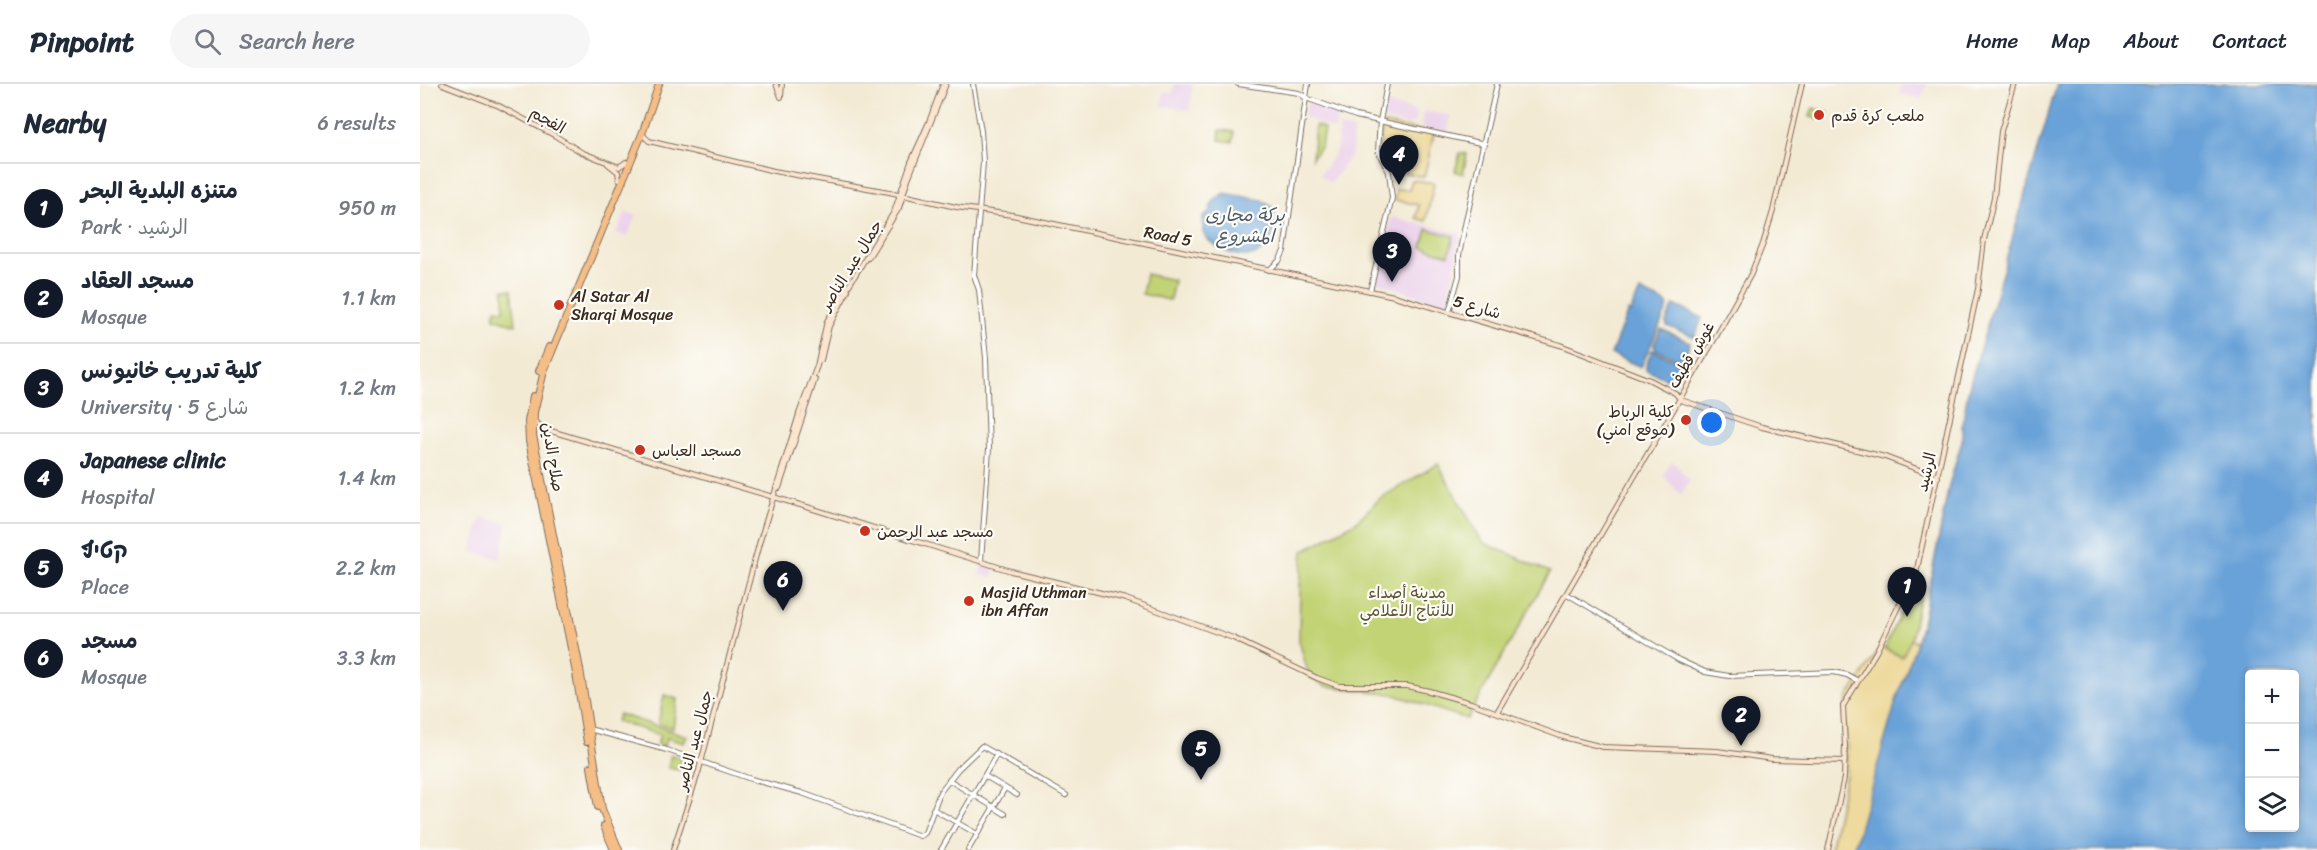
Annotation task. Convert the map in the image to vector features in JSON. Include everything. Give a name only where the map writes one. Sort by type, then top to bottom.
[{"type":"highway","name":"صلاح الدين","points":[[595,243],[657,86]]},
{"type":"highway","name":"صلاح الدين","points":[[619,850],[600,810],[589,729],[529,435],[529,415],[547,357],[642,134],[651,100]]},
{"type":"highway","name":"صلاح الدين","points":[[542,370],[533,418],[533,435],[562,595]]},
{"type":"highway","name":"صلاح الدين","points":[[576,662],[600,810],[614,850]]},
{"type":"main road","name":"الفجم","points":[[442,84],[499,106],[554,135],[567,145],[608,164]]},
{"type":"main road","points":[[776,84],[781,97],[782,84]]},
{"type":"main road","name":"جمال عبد الناصر","points":[[673,850],[701,763],[739,617],[798,420],[817,366],[827,321],[890,221],[903,195],[911,162],[945,84]]},
{"type":"main road","name":"غوش قطيف","points":[[1497,712],[1741,293],[1763,244],[1773,212],[1802,84]]},
{"type":"main road","name":"الرشيد","points":[[1828,850],[1844,777],[1843,706],[1876,652],[1901,601],[1911,588],[1938,477],[1978,290],[1984,240],[1996,187],[2001,131],[2015,84]]},
{"type":"main road","points":[[642,134],[645,139],[655,142]]},
{"type":"main road","points":[[637,144],[655,142]]},
{"type":"main road","name":"Road 5","points":[[655,142],[774,171],[1012,215],[1370,291]]},
{"type":"main road","points":[[608,164],[619,167],[626,162]]},
{"type":"main road","points":[[608,164],[618,172],[619,179]]},
{"type":"main road","name":"شارع 5","points":[[1370,291],[1531,335],[1667,388],[1680,397]]},
{"type":"main road","points":[[1680,397],[1690,403],[1762,427],[1885,457],[1938,477]]},
{"type":"main road","points":[[533,418],[537,424],[551,430],[718,482],[775,497],[1011,571],[1126,599],[1254,646],[1335,684],[1351,687],[1407,686],[1450,696],[1563,737],[1604,747],[1717,751],[1772,759],[1845,761]]},
{"type":"main road","points":[[533,435],[539,429],[551,430]]},
{"type":"street","points":[[973,84],[981,131],[983,162],[974,275],[979,290],[986,358],[989,449],[981,561]]},
{"type":"street","points":[[1238,84],[1299,93],[1306,98],[1356,116],[1485,144]]},
{"type":"street","points":[[1269,270],[1279,261],[1284,251],[1308,84]]},
{"type":"street","points":[[1370,291],[1392,198],[1389,172],[1378,151],[1380,121],[1387,84]]},
{"type":"street","points":[[1449,312],[1459,276],[1459,255],[1497,84]]},
{"type":"street","points":[[1567,594],[1673,656],[1705,672],[1739,676],[1834,672],[1858,681]]},
{"type":"street","points":[[589,729],[667,750],[701,763],[802,793],[920,836],[925,833],[940,792],[982,746],[1066,795]]},
{"type":"street","points":[[941,850],[997,754]]},
{"type":"street","points":[[985,776],[1017,795]]},
{"type":"street","points":[[949,780],[1005,814]]},
{"type":"street","points":[[968,850],[1005,788]]},
{"type":"street","points":[[933,809],[977,834]]},
{"type":"shaded area","points":[[1174,84],[1193,84],[1189,110],[1162,106],[1163,92],[1173,93]]},
{"type":"shaded area","points":[[1902,84],[1927,84],[1921,99],[1899,93]]},
{"type":"shaded area","points":[[1308,101],[1339,112],[1335,130],[1304,117]]},
{"type":"shaded area","points":[[1386,104],[1418,111],[1415,122],[1408,125],[1383,119]]},
{"type":"shaded area","points":[[1423,111],[1451,116],[1447,133],[1421,128]]},
{"type":"shaded area","points":[[1340,127],[1353,130],[1352,154],[1331,183],[1320,175],[1336,152]]},
{"type":"shaded area","points":[[626,212],[636,215],[627,237],[616,233]]},
{"type":"shaded area","points":[[1392,217],[1460,233],[1447,303],[1443,304],[1376,281]]},
{"type":"shaded area","points":[[1672,461],[1690,480],[1681,495],[1663,475]]},
{"type":"shaded area","points":[[481,517],[508,523],[500,559],[472,552]]},
{"type":"shaded area","points":[[982,563],[995,567],[992,577],[979,574]]},
{"type":"green space","name":"ملعب كرة قدم","points":[[1813,108],[1828,112],[1826,120],[1810,117]]},
{"type":"green space","points":[[1315,126],[1324,129],[1321,146],[1312,158]]},
{"type":"green space","points":[[1220,130],[1234,132],[1233,142],[1219,140]]},
{"type":"green space","points":[[1460,153],[1467,154],[1463,174],[1455,171]]},
{"type":"green space","points":[[1427,229],[1454,236],[1449,255],[1422,247]]},
{"type":"green space","points":[[1146,274],[1174,280],[1170,300],[1142,294]]},
{"type":"green space","points":[[504,289],[512,290],[516,325],[494,318],[496,309],[504,310]]},
{"type":"green space","name":"مدينة أصداء للأنتاج الأعلامي","points":[[1438,464],[1482,542],[1550,572],[1467,719],[1392,694],[1325,686],[1309,676],[1299,641],[1303,551],[1356,522],[1379,499]]},
{"type":"green space","points":[[1912,594],[1919,598],[1911,640],[1902,657],[1885,648],[1903,606]]},
{"type":"green space","points":[[664,695],[677,699],[673,728],[658,724]]},
{"type":"green space","points":[[619,714],[687,736],[684,743],[667,738],[664,746],[657,744],[660,735],[616,721]]},
{"type":"green space","points":[[671,755],[682,758],[679,770],[668,768]]},
{"type":"sand","points":[[1384,124],[1434,133],[1424,177],[1391,170],[1379,150]]},
{"type":"sand","points":[[1412,180],[1434,183],[1426,221],[1416,218],[1419,205],[1395,200],[1396,189],[1409,190]]},
{"type":"sand","points":[[1911,640],[1922,643],[1884,743],[1857,850],[1830,850],[1846,775],[1847,744],[1844,709],[1848,697],[1881,647],[1902,657]]},
{"type":"water","points":[[2057,84],[2317,84],[2317,850],[1853,850],[1896,701],[1923,619],[1949,485],[1962,441],[1968,391]]},
{"type":"water","name":"بركة مجارى المشروع","points":[[1224,193],[1262,200],[1273,208],[1273,233],[1266,247],[1260,252],[1252,255],[1238,255],[1220,248],[1205,236],[1203,217],[1210,213],[1214,201]]},
{"type":"water","points":[[1640,291],[1666,303],[1668,307],[1641,367],[1611,354],[1628,311],[1632,313]]},
{"type":"water","points":[[1674,305],[1702,318],[1695,337],[1667,326],[1666,322]]},
{"type":"water","points":[[1661,329],[1690,342],[1683,361],[1655,349],[1654,345]]},
{"type":"water","points":[[1652,350],[1682,363],[1675,382],[1646,370]]},
{"type":"place","name":"ملعب كرة قدم","points":[[1819,115]]},
{"type":"place","name":"Japanese clinic","points":[[1399,185]]},
{"type":"place","name":"كلية تدريب خانيونس","points":[[1392,282]]},
{"type":"place","name":"Al Satar Al Sharqi Mosque","points":[[559,305]]},
{"type":"place","name":"كلية الرباط (موقع امني)","points":[[1686,420]]},
{"type":"place","name":"مسجد العباس","points":[[640,450]]},
{"type":"place","name":"مسجد عبد الرحمن","points":[[865,531]]},
{"type":"place","name":"Masjid Uthman ibn Affan","points":[[969,601]]},
{"type":"place","name":"مسجد","points":[[783,611]]},
{"type":"place","name":"متنزه البلدية البحر","points":[[1907,617]]},
{"type":"place","name":"مسجد العقاد","points":[[1741,746]]},
{"type":"place","name":"קטיף","points":[[1201,780]]}]
